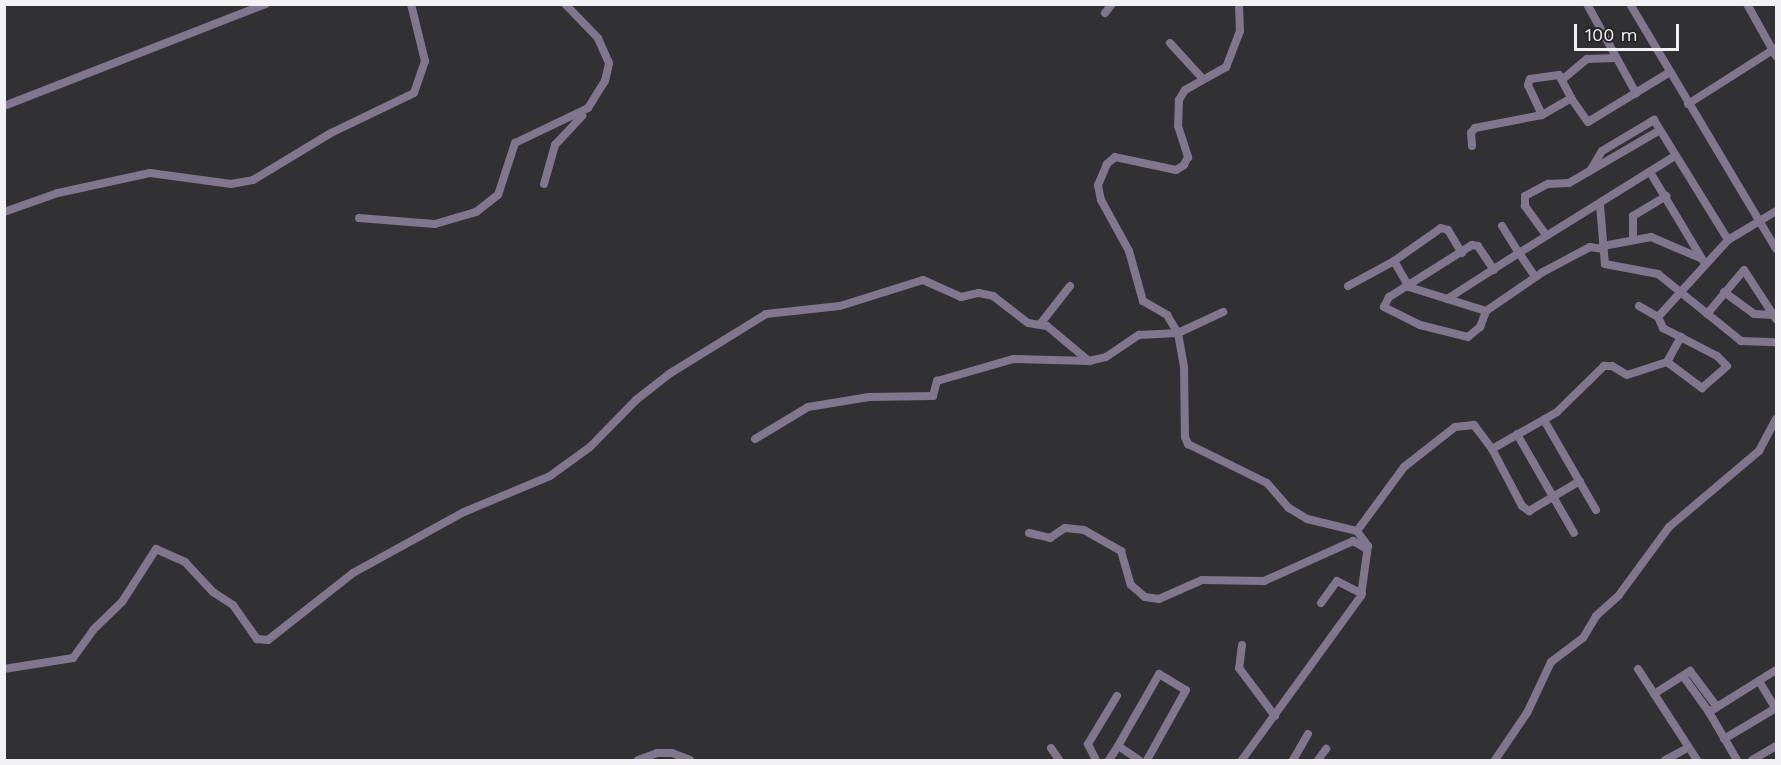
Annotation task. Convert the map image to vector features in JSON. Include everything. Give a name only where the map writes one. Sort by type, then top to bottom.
[{"type":"street","points":[[4,106],[266,4]]},
{"type":"street","points":[[4,212],[58,193],[150,173],[231,184],[253,180],[331,133],[414,93],[425,62],[411,4]]},
{"type":"street","points":[[544,184],[555,145],[588,108],[605,81],[609,63],[598,38],[565,4]]},
{"type":"street","points":[[1105,12],[1112,4]]},
{"type":"street","points":[[1239,4],[1240,31],[1226,67],[1185,90],[1179,100],[1178,126],[1188,157],[1184,165],[1176,170],[1115,157],[1107,164],[1098,185],[1101,200],[1129,251],[1143,301],[1167,315],[1178,333],[1184,367],[1188,444],[1267,483],[1289,508],[1307,519],[1357,531],[1369,552],[1362,594],[1242,760]]},
{"type":"street","points":[[1587,4],[1636,93]]},
{"type":"street","points":[[1630,4],[1776,249]]},
{"type":"street","points":[[1688,104],[1775,51],[1747,4]]},
{"type":"street","points":[[1170,43],[1203,79]]},
{"type":"street","points":[[1563,79],[1587,59],[1615,58]]},
{"type":"street","points":[[1542,115],[1527,82],[1555,74],[1563,79],[1571,98],[1588,122],[1671,72]]},
{"type":"street","points":[[1472,146],[1471,133],[1476,128],[1542,115],[1571,98]]},
{"type":"street","points":[[359,218],[435,224],[476,212],[498,195],[515,143],[588,108]]},
{"type":"street","points":[[1590,171],[1602,151],[1633,130],[1654,120],[1728,240]]},
{"type":"street","points":[[1546,235],[1525,206],[1525,196],[1548,184],[1569,183],[1660,130]]},
{"type":"street","points":[[1447,299],[1675,156]]},
{"type":"street","points":[[1650,172],[1703,261]]},
{"type":"street","points":[[1633,240],[1632,216],[1666,196]]},
{"type":"street","points":[[1600,205],[1603,247],[1607,265],[1649,270],[1682,292],[1741,341],[1776,342]]},
{"type":"street","points":[[1658,317],[1682,292],[1703,261],[1728,240],[1776,211]]},
{"type":"street","points":[[1502,226],[1535,277]]},
{"type":"street","points":[[1348,286],[1394,261],[1441,228],[1448,230],[1462,253]]},
{"type":"street","points":[[1494,270],[1475,245],[1386,300],[1384,307],[1420,325],[1468,337],[1480,327],[1486,310],[1535,277],[1590,247],[1603,247],[1633,240],[1664,240],[1703,261]]},
{"type":"street","points":[[1394,261],[1409,287],[1486,310]]},
{"type":"street","points":[[1707,314],[1745,270],[1775,317]]},
{"type":"street","points":[[4,669],[73,658],[93,630],[122,602],[156,549],[185,562],[213,592],[233,605],[257,639],[268,640],[353,573],[464,513],[550,476],[590,447],[636,400],[669,374],[766,314],[840,306],[923,280],[960,297],[979,293],[993,296],[1028,322],[1041,323],[1089,361]]},
{"type":"street","points":[[1041,323],[1070,286]]},
{"type":"street","points":[[1724,292],[1754,314],[1775,317]]},
{"type":"street","points":[[1639,306],[1658,317],[1663,328],[1728,365],[1702,388],[1667,362]]},
{"type":"street","points":[[755,439],[808,407],[869,397],[933,396],[937,381],[1017,358],[1089,361],[1106,357],[1139,335],[1178,333],[1223,312]]},
{"type":"street","points":[[1491,449],[1544,420],[1604,366],[1612,366],[1627,375],[1667,362],[1681,337]]},
{"type":"street","points":[[1495,760],[1527,713],[1551,663],[1583,638],[1596,616],[1619,595],[1669,527],[1759,451],[1776,419]]},
{"type":"street","points":[[1544,420],[1596,510]]},
{"type":"street","points":[[1357,531],[1404,467],[1455,427],[1474,425],[1491,449],[1526,509],[1533,510],[1580,481]]},
{"type":"street","points":[[1517,434],[1574,534]]},
{"type":"street","points":[[1029,533],[1050,538],[1065,528],[1084,530],[1121,551],[1131,585],[1145,597],[1159,598],[1202,580],[1264,581],[1353,541],[1360,542],[1369,552]]},
{"type":"street","points":[[1321,603],[1337,581],[1362,594]]},
{"type":"street","points":[[1242,645],[1239,668],[1275,716]]},
{"type":"street","points":[[1638,669],[1697,760]]},
{"type":"street","points":[[1713,710],[1776,670]]},
{"type":"street","points":[[1110,760],[1159,674],[1186,690],[1147,760]]},
{"type":"street","points":[[1654,693],[1683,676],[1713,710],[1725,739],[1738,760]]},
{"type":"street","points":[[1725,739],[1776,708],[1759,681]]},
{"type":"street","points":[[1096,760],[1088,744],[1117,696]]},
{"type":"street","points":[[1293,760],[1308,734]]},
{"type":"street","points":[[1119,746],[1138,760]]},
{"type":"street","points":[[1752,760],[1776,746]]},
{"type":"street","points":[[1051,748],[1059,760]]},
{"type":"street","points":[[1665,760],[1689,748]]},
{"type":"street","points":[[1317,760],[1326,749]]},
{"type":"street","points":[[638,760],[657,753],[672,753],[690,760]]}]
